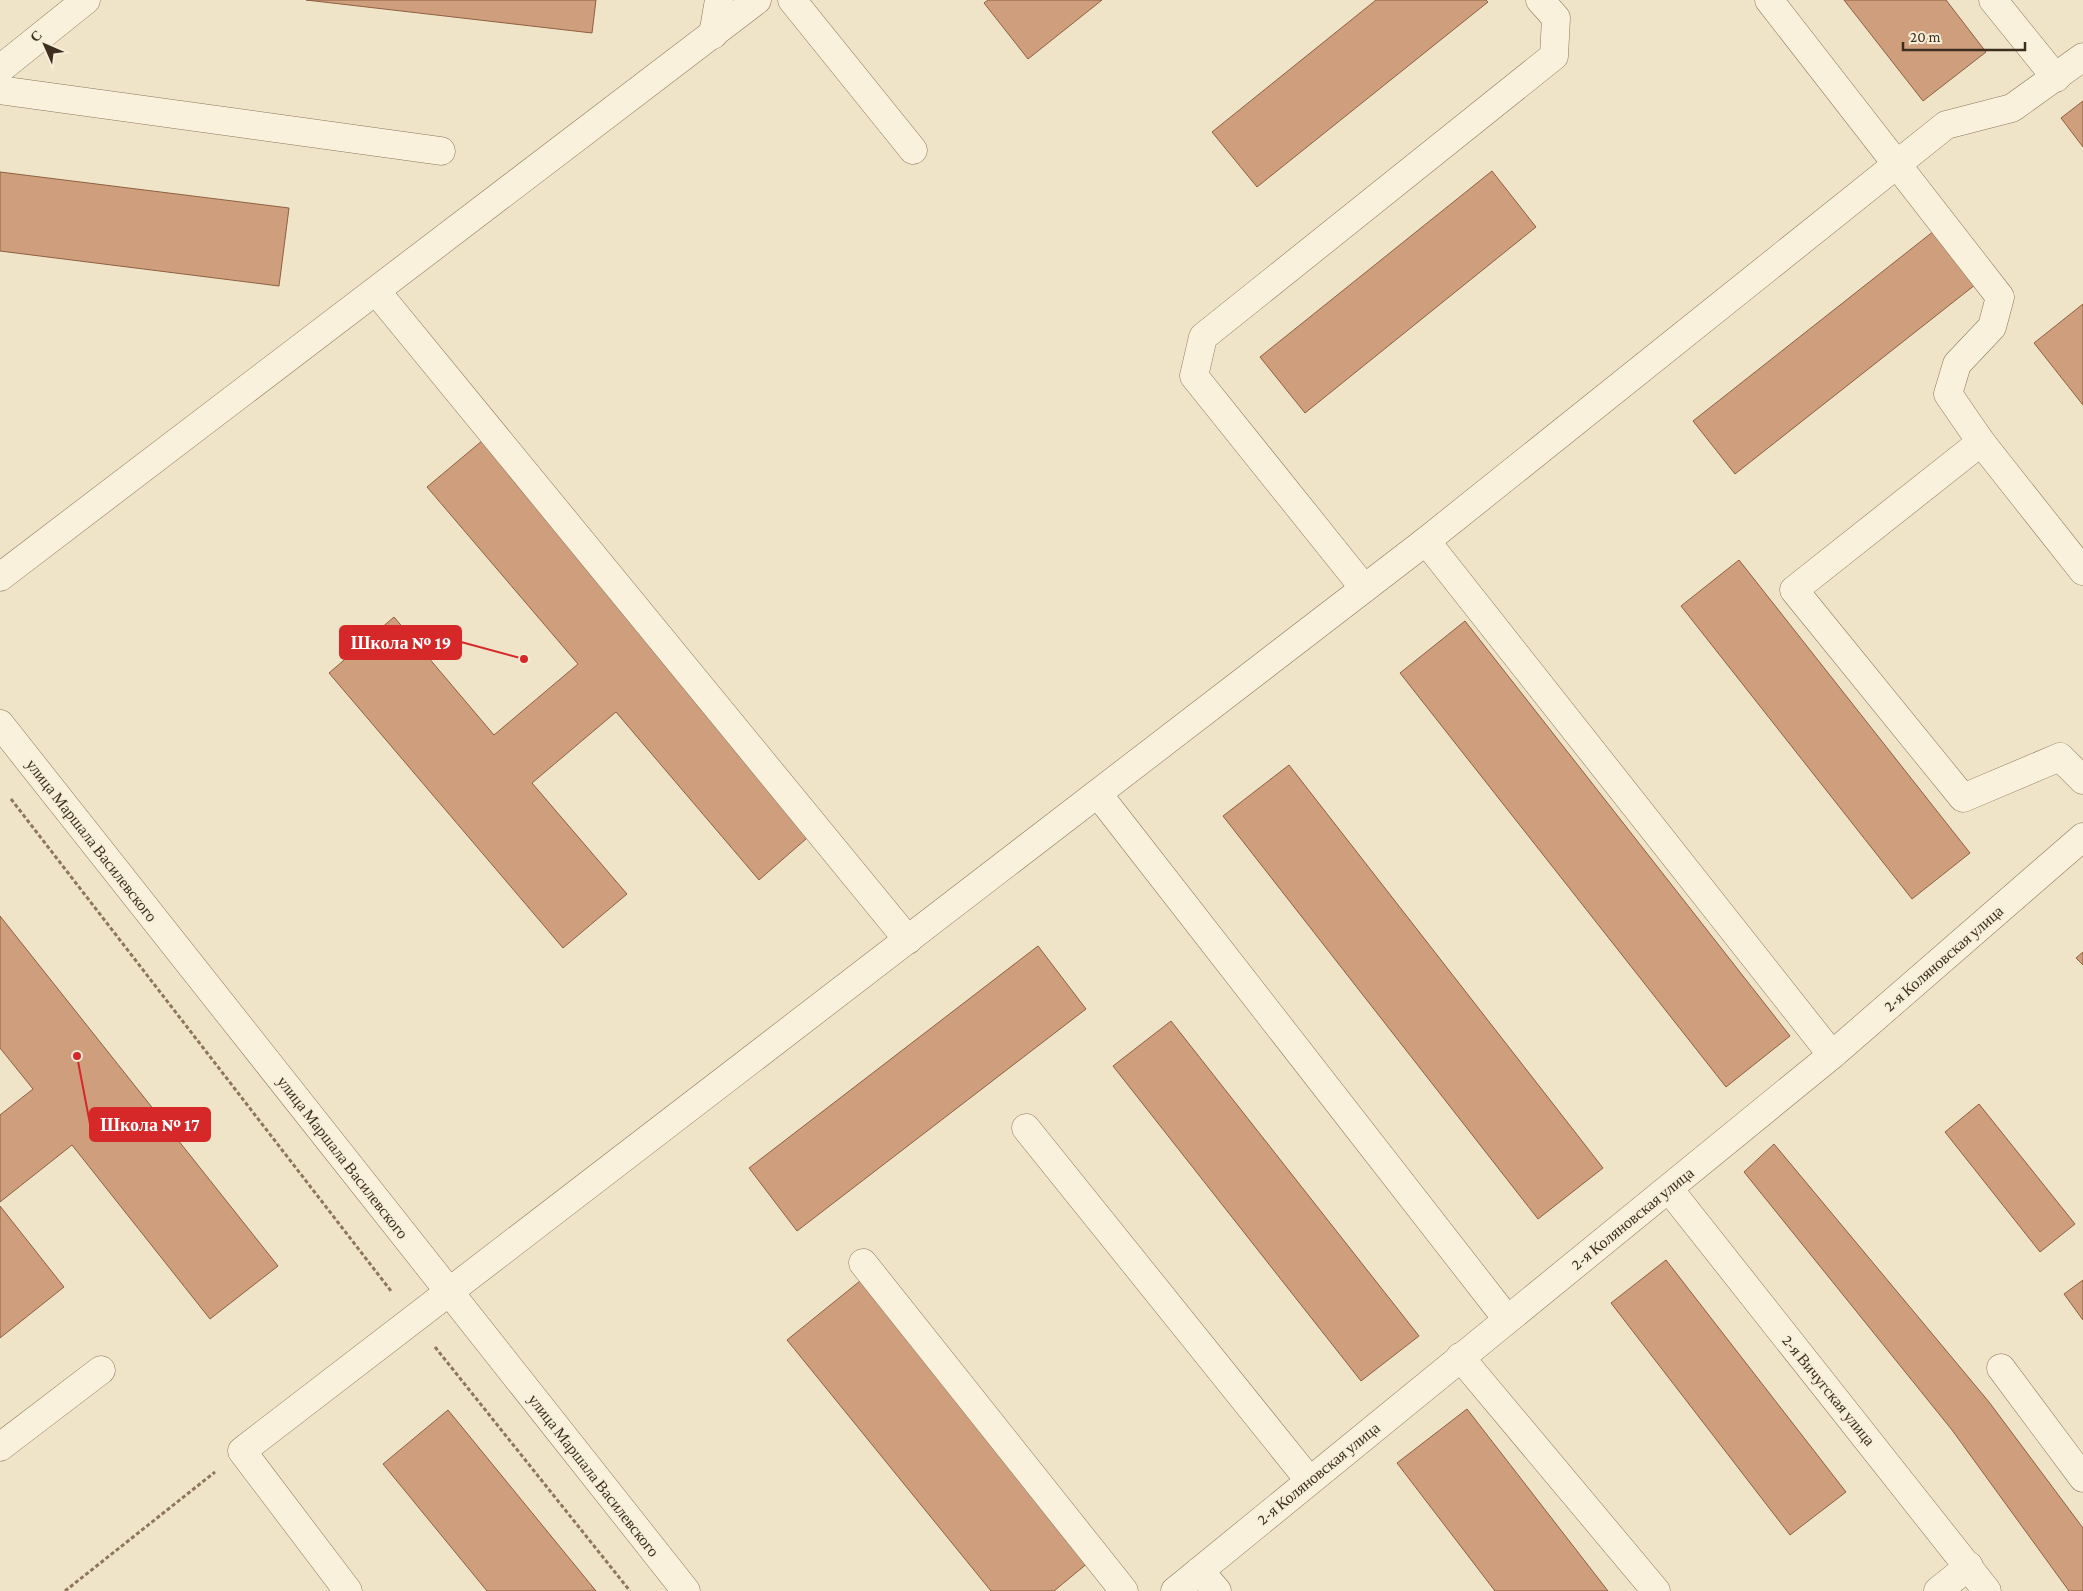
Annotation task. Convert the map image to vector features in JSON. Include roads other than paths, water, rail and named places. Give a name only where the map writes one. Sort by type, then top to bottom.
[{"type":"street","points":[[0,69],[86,0]]},
{"type":"street","points":[[713,36],[719,0]]},
{"type":"street","points":[[0,577],[713,36],[757,0]]},
{"type":"street","points":[[792,0],[913,150]]},
{"type":"street","points":[[1364,588],[1194,376],[1203,337],[1554,56],[1556,18],[1540,0]]},
{"type":"street","points":[[1769,0],[2000,297],[1992,327],[1957,364],[1948,394],[1981,442],[2083,571]]},
{"type":"street","points":[[1993,0],[2056,78]]},
{"type":"street","points":[[348,1591],[242,1450],[450,1293],[1426,541],[1946,125],[2012,108],[2083,57]]},
{"type":"street","points":[[0,90],[441,151]]},
{"type":"street","points":[[376,291],[908,940]]},
{"type":"street","points":[[1981,442],[1794,590],[1963,798],[2060,757],[2083,780]]},
{"type":"street","points":[[1426,541],[1832,1055]]},
{"type":"street","name":"улица Маршала Василевского","points":[[0,724],[686,1591]]},
{"type":"street","points":[[1098,794],[1507,1319]]},
{"type":"street","name":"2-я Коляновская улица","points":[[1176,1591],[1208,1581],[1309,1480],[1832,1055],[2083,837]]},
{"type":"street","points":[[1026,1128],[1309,1480]]},
{"type":"street","name":"2-я Вичугская улица","points":[[1669,1189],[1987,1591]]},
{"type":"street","points":[[863,1263],[1124,1591]]},
{"type":"street","points":[[1460,1357],[1656,1591]]},
{"type":"street","points":[[2001,1368],[2083,1478]]},
{"type":"street","points":[[0,1447],[102,1370]]},
{"type":"street","points":[[1938,1591],[1969,1566]]},
{"type":"place","name":"Школа № 19","points":[[524,659]]},
{"type":"place","name":"Школа № 17","points":[[77,1056]]}]
